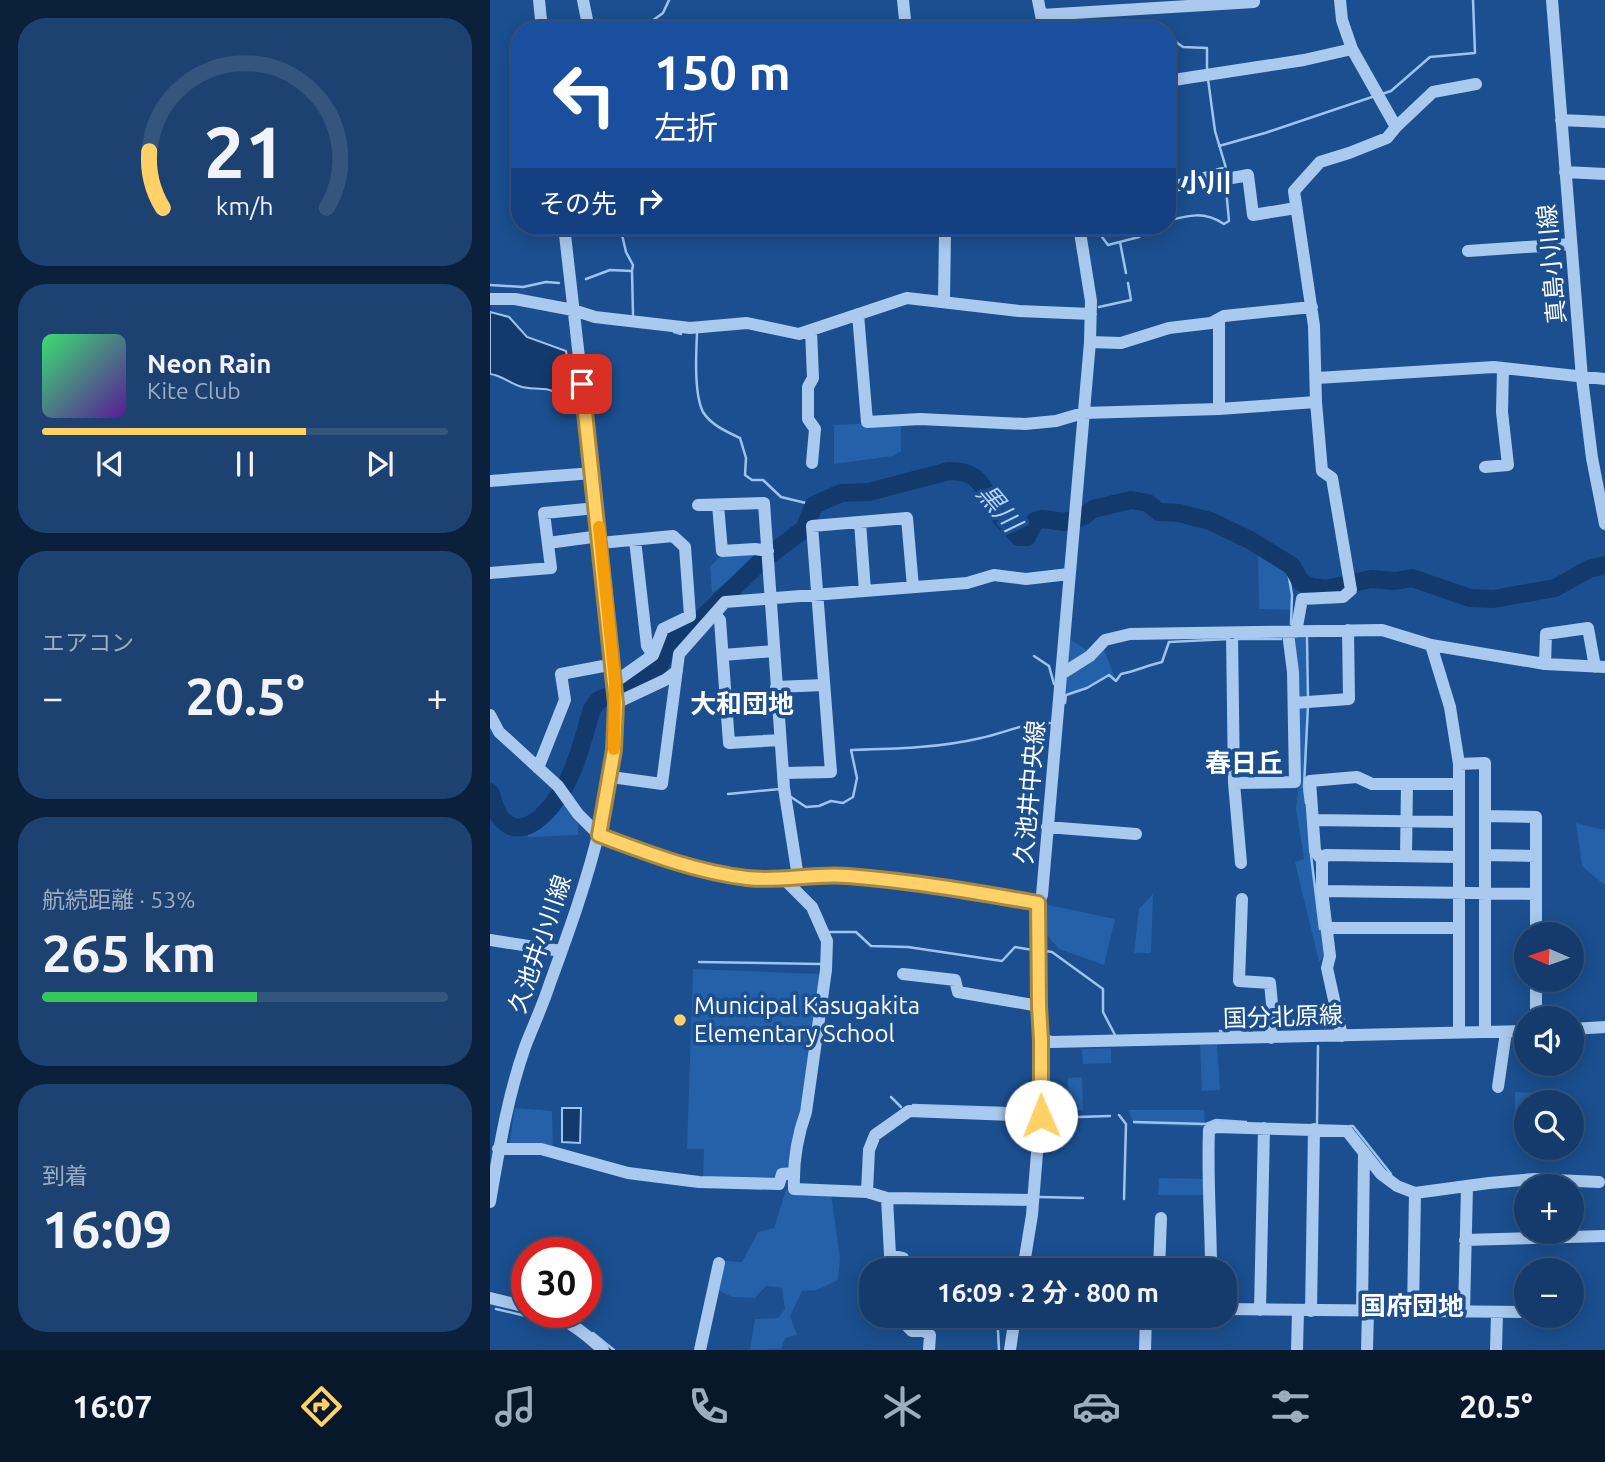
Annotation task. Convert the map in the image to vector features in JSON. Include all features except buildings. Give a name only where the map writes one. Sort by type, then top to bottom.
[{"type":"street","points":[[539,0],[541,21]]},
{"type":"street","points":[[583,0],[587,21]]},
{"type":"street","points":[[903,0],[905,21]]},
{"type":"street","points":[[1038,0],[1042,21]]},
{"type":"street","points":[[1041,15],[1255,2],[1254,0]]},
{"type":"street","points":[[1340,0],[1342,20],[1352,49],[1396,127]]},
{"type":"street","name":"真島小川線","points":[[1552,0],[1582,378],[1605,524]]},
{"type":"street","points":[[1176,79],[1304,60],[1352,49]]},
{"type":"street","points":[[1234,783],[1295,782],[1292,632],[1302,599],[1343,597],[1350,584],[1332,478],[1322,471],[1312,307],[1294,191],[1320,162],[1387,138],[1433,92],[1476,84]]},
{"type":"street","points":[[1561,120],[1605,122]]},
{"type":"street","points":[[1565,172],[1605,174]]},
{"type":"street","points":[[1176,186],[1227,176],[1248,175],[1253,215],[1296,208]]},
{"type":"street","name":"久池井小川線","points":[[490,1202],[498,1149],[525,1048],[561,951],[599,835],[611,776],[616,692],[614,664],[565,235]]},
{"type":"street","points":[[944,301],[945,235]]},
{"type":"street","name":"久池井中央線","points":[[1025,1258],[1041,1116],[1038,903],[1042,895],[1063,673],[1090,342],[1091,314],[1080,235]]},
{"type":"street","points":[[1468,251],[1571,244]]},
{"type":"street","points":[[490,299],[515,299],[595,317],[690,328],[747,324],[799,334],[907,298],[1020,312],[1091,314]]},
{"type":"street","points":[[1090,342],[1121,343],[1169,328],[1211,323],[1224,316],[1312,307]]},
{"type":"street","points":[[858,314],[867,422],[920,419],[1025,424],[1056,421],[1083,413],[1219,409],[1316,402]]},
{"type":"street","points":[[1219,319],[1219,409]]},
{"type":"street","points":[[811,330],[813,378],[808,387],[808,419],[815,429],[812,463]]},
{"type":"street","points":[[1317,378],[1503,369],[1605,379]]},
{"type":"street","points":[[1485,467],[1508,464],[1502,412],[1503,369]]},
{"type":"street","points":[[490,481],[593,474]]},
{"type":"street","points":[[698,505],[764,503],[780,740],[798,877]]},
{"type":"street","points":[[718,505],[722,551],[766,552]]},
{"type":"street","points":[[490,573],[551,568],[544,513],[597,508]]},
{"type":"street","points":[[783,773],[831,772],[811,526],[907,518],[913,587]]},
{"type":"street","points":[[860,522],[865,591]]},
{"type":"street","points":[[548,543],[673,536],[685,547],[690,616],[663,629],[653,655],[616,692]]},
{"type":"street","points":[[635,540],[647,646],[653,655]]},
{"type":"street","points":[[611,776],[662,784],[679,654],[725,602],[967,583],[994,575],[1026,579],[1069,574]]},
{"type":"street","points":[[715,614],[720,620],[729,743],[780,740]]},
{"type":"street","points":[[1063,673],[1090,656],[1105,640],[1130,634],[1348,630],[1382,630],[1431,645],[1545,664],[1600,667],[1588,628],[1546,634],[1545,664]]},
{"type":"street","points":[[1294,702],[1349,699],[1348,630]]},
{"type":"street","points":[[1232,633],[1234,783],[1241,863]]},
{"type":"street","points":[[1431,645],[1450,707],[1459,764],[1459,1033]]},
{"type":"street","points":[[723,655],[774,651]]},
{"type":"street","points":[[538,768],[565,700],[561,674],[614,664]]},
{"type":"street","points":[[616,692],[665,680],[677,671]]},
{"type":"street","points":[[776,687],[824,685]]},
{"type":"street","points":[[490,715],[494,732],[561,790],[578,814],[599,835],[705,870],[748,878],[844,875],[879,878],[1038,903]]},
{"type":"street","points":[[1459,764],[1485,763],[1485,1032]]},
{"type":"street","points":[[1342,1036],[1327,968],[1330,956],[1322,891],[1322,860],[1315,851],[1310,781],[1357,777],[1372,783],[1459,784]]},
{"type":"street","points":[[1406,856],[1407,784]]},
{"type":"street","points":[[1485,816],[1536,817],[1536,922]]},
{"type":"street","points":[[1313,820],[1459,822]]},
{"type":"street","points":[[1047,827],[1136,834]]},
{"type":"street","points":[[1322,860],[1326,855],[1459,857]]},
{"type":"street","points":[[1485,855],[1536,856]]},
{"type":"street","points":[[783,879],[812,906],[827,942],[826,970],[806,1112],[799,1131],[793,1174],[794,1189],[867,1192],[887,1198],[1033,1200]]},
{"type":"street","points":[[1322,891],[1536,894]]},
{"type":"street","points":[[1242,899],[1239,981],[1270,983],[1271,1038]]},
{"type":"street","points":[[1327,928],[1459,928]]},
{"type":"street","points":[[490,940],[561,951]]},
{"type":"street","points":[[903,974],[955,980],[958,992],[1039,1006]]},
{"type":"street","points":[[1584,1028],[1605,1027]]},
{"type":"street","points":[[1498,1087],[1506,1031]]},
{"type":"street","name":"国分北原線","points":[[1041,1040],[1064,1042],[1514,1031]]},
{"type":"street","points":[[867,1192],[869,1150],[875,1135],[909,1111],[1041,1116]]},
{"type":"street","points":[[1211,1258],[1209,1130],[1216,1127],[1347,1131],[1381,1174],[1397,1186],[1415,1193],[1535,1179],[1599,1182]]},
{"type":"street","points":[[1260,1310],[1264,1128]]},
{"type":"street","points":[[1297,1350],[1304,1311],[1314,1129]]},
{"type":"street","points":[[498,1149],[541,1149],[628,1173],[699,1182],[779,1184],[782,1174],[793,1174]]},
{"type":"street","points":[[1364,1152],[1367,1350]]},
{"type":"street","points":[[1464,1312],[1467,1187]]},
{"type":"street","points":[[1413,1311],[1415,1193]]},
{"type":"street","points":[[887,1198],[890,1255],[903,1258]]},
{"type":"street","points":[[1159,1258],[1161,1218]]},
{"type":"street","points":[[1465,1240],[1605,1236]]},
{"type":"street","points":[[700,1350],[719,1263]]},
{"type":"street","points":[[490,1298],[511,1303]]},
{"type":"street","points":[[1237,1309],[1514,1312]]},
{"type":"street","points":[[1496,1350],[1497,1312]]},
{"type":"street","points":[[574,1328],[600,1349]]},
{"type":"street","points":[[909,1328],[930,1335],[929,1350]]},
{"type":"street","points":[[1010,1350],[1013,1328]]},
{"type":"street","points":[[1145,1350],[1146,1328]]},
{"type":"shaded area","points":[[490,312],[509,317],[527,337],[566,351],[574,401],[568,404],[551,390],[522,387],[490,374]]},
{"type":"shaded area","points":[[901,422],[901,451],[893,456],[834,464],[834,425]]},
{"type":"shaded area","points":[[756,554],[753,562],[712,593],[710,566],[723,555]]},
{"type":"shaded area","points":[[1258,556],[1270,557],[1288,572],[1292,610],[1259,609]]},
{"type":"shaded area","points":[[1293,638],[1307,638],[1304,787],[1324,956],[1319,962],[1295,862],[1304,859],[1296,809],[1299,781]]},
{"type":"shaded area","points":[[1069,639],[1095,655],[1103,647],[1116,681],[1109,676],[1066,695]]},
{"type":"shaded area","points":[[564,798],[578,823],[578,835],[528,837],[526,830],[544,825]]},
{"type":"shaded area","points":[[1576,823],[1605,830],[1603,884],[1582,866]]},
{"type":"shaded area","points":[[1153,894],[1151,953],[1134,953],[1139,909]]},
{"type":"shaded area","points":[[1044,904],[1115,919],[1104,965],[1059,949],[1044,932]]},
{"type":"shaded area","points":[[693,969],[821,974],[791,1169],[781,1169],[772,1179],[703,1178],[704,1149],[687,1149]]},
{"type":"shaded area","points":[[1217,1044],[1220,1090],[1202,1091],[1200,1045]]},
{"type":"shaded area","points":[[1111,1048],[1111,1063],[1083,1064],[1082,1049]]},
{"type":"shaded area","points":[[1082,1077],[1083,1110],[1067,1111],[1068,1078]]},
{"type":"shaded area","points":[[515,1108],[552,1111],[553,1149],[509,1146]]},
{"type":"shaded area","points":[[562,1108],[581,1108],[580,1143],[562,1142]]},
{"type":"shaded area","points":[[1128,1110],[1204,1110],[1205,1127],[1134,1124]]},
{"type":"shaded area","points":[[1159,1178],[1204,1179],[1204,1195],[1158,1195]]},
{"type":"shaded area","points":[[786,1190],[831,1194],[840,1258],[838,1280],[817,1290],[802,1291],[790,1316],[797,1335],[785,1338],[781,1349],[750,1350],[755,1319],[778,1318],[785,1309],[782,1288],[766,1286],[755,1298],[732,1297],[712,1287],[718,1260],[742,1262],[758,1232],[774,1228]]},
{"type":"waterway","points":[[652,21],[663,13],[669,0]]},
{"type":"waterway","points":[[1382,94],[1391,91],[1430,57],[1475,53],[1473,0]]},
{"type":"waterway","points":[[1176,42],[1183,47],[1207,48],[1207,69]]},
{"type":"waterway","points":[[1208,79],[1215,131],[1226,168]]},
{"type":"waterway","points":[[1219,146],[1372,97]]},
{"type":"waterway","points":[[1176,219],[1196,215],[1210,217],[1224,224],[1229,221],[1225,178]]},
{"type":"waterway","points":[[622,235],[626,252],[633,265],[632,271]]},
{"type":"waterway","points":[[1101,235],[1108,245],[1142,235]]},
{"type":"waterway","points":[[1120,242],[1126,273]]},
{"type":"waterway","points":[[586,279],[610,270],[632,271],[633,315]]},
{"type":"waterway","points":[[490,285],[523,287],[546,282],[559,283]]},
{"type":"waterway","points":[[1099,307],[1131,300],[1128,283]]},
{"type":"waterway","points":[[674,332],[681,334]]},
{"type":"waterway","points":[[697,334],[696,374],[700,404],[710,421],[740,438],[746,458],[745,475],[752,480],[763,480],[781,497],[814,505]]},
{"type":"waterway","name":"黒川","points":[[490,792],[498,814],[510,826],[531,824],[541,817],[559,796],[577,760],[592,709],[599,700],[625,689],[640,676],[658,670],[669,641],[691,629],[759,563],[804,529],[814,505],[841,493],[869,492],[949,471],[968,474],[980,482],[998,515],[1019,537],[1027,537],[1035,521],[1042,519],[1065,522],[1084,516],[1093,509],[1131,500],[1148,503],[1159,512],[1179,513],[1210,521],[1250,540],[1292,566],[1301,582],[1312,587],[1326,589],[1371,579],[1395,581],[1412,578],[1470,598],[1493,599],[1555,588],[1589,569],[1605,565]]},
{"type":"waterway","points":[[1291,624],[1292,595],[1288,572],[1292,566]]},
{"type":"waterway","points":[[1307,638],[1308,699]]},
{"type":"waterway","points":[[1065,703],[1066,695],[1087,688],[1109,675],[1116,681],[1121,674],[1162,662],[1169,642],[1229,639]]},
{"type":"waterway","points":[[1235,639],[1281,639]]},
{"type":"waterway","points":[[1034,656],[1049,666],[1054,684]]},
{"type":"waterway","points":[[1306,803],[1304,787],[1308,705]]},
{"type":"waterway","points":[[791,797],[806,807],[831,801],[843,803],[853,797],[857,778],[851,750],[949,744],[1024,726],[1050,723]]},
{"type":"waterway","points":[[728,794],[780,789]]},
{"type":"waterway","points":[[1311,855],[1320,929]]},
{"type":"waterway","points":[[830,932],[856,932],[871,946],[908,947],[1002,961],[1015,947],[1033,950]]},
{"type":"waterway","points":[[1046,951],[1052,952],[1103,989],[1103,1012],[1115,1035]]},
{"type":"waterway","points":[[699,962],[821,964]]},
{"type":"waterway","points":[[1220,1031],[1244,1031]]},
{"type":"waterway","points":[[1317,1125],[1318,1046]]},
{"type":"waterway","points":[[891,1097],[901,1107]]},
{"type":"waterway","points":[[913,1105],[1034,1109]]},
{"type":"waterway","points":[[1119,1115],[1126,1124],[1124,1199]]},
{"type":"waterway","points":[[1046,1118],[1110,1116]]},
{"type":"waterway","points":[[1134,1122],[1246,1122]]},
{"type":"waterway","points":[[1350,1126],[1353,1126],[1391,1174]]},
{"type":"waterway","points":[[1039,1197],[1083,1198]]},
{"type":"waterway","points":[[496,1309],[511,1313]]},
{"type":"waterway","points":[[998,1331],[999,1350]]},
{"type":"waterway","points":[[593,1333],[614,1350]]},
{"type":"slow traffic","points":[[599,527],[615,682],[614,749]]},
{"type":"place","name":"Municipal Kasugakita Elementary School","points":[[680,1020]]},
{"type":"district","name":"小川","points":[[1206,183]]},
{"type":"district","name":"大和団地","points":[[742,704]]},
{"type":"district","name":"春日丘","points":[[1244,763]]},
{"type":"district","name":"国府団地","points":[[1412,1306]]},
{"type":"route","points":[[582,384],[616,703],[611,776],[599,835],[705,870],[748,878],[844,875],[1038,903],[1041,1116]]}]
